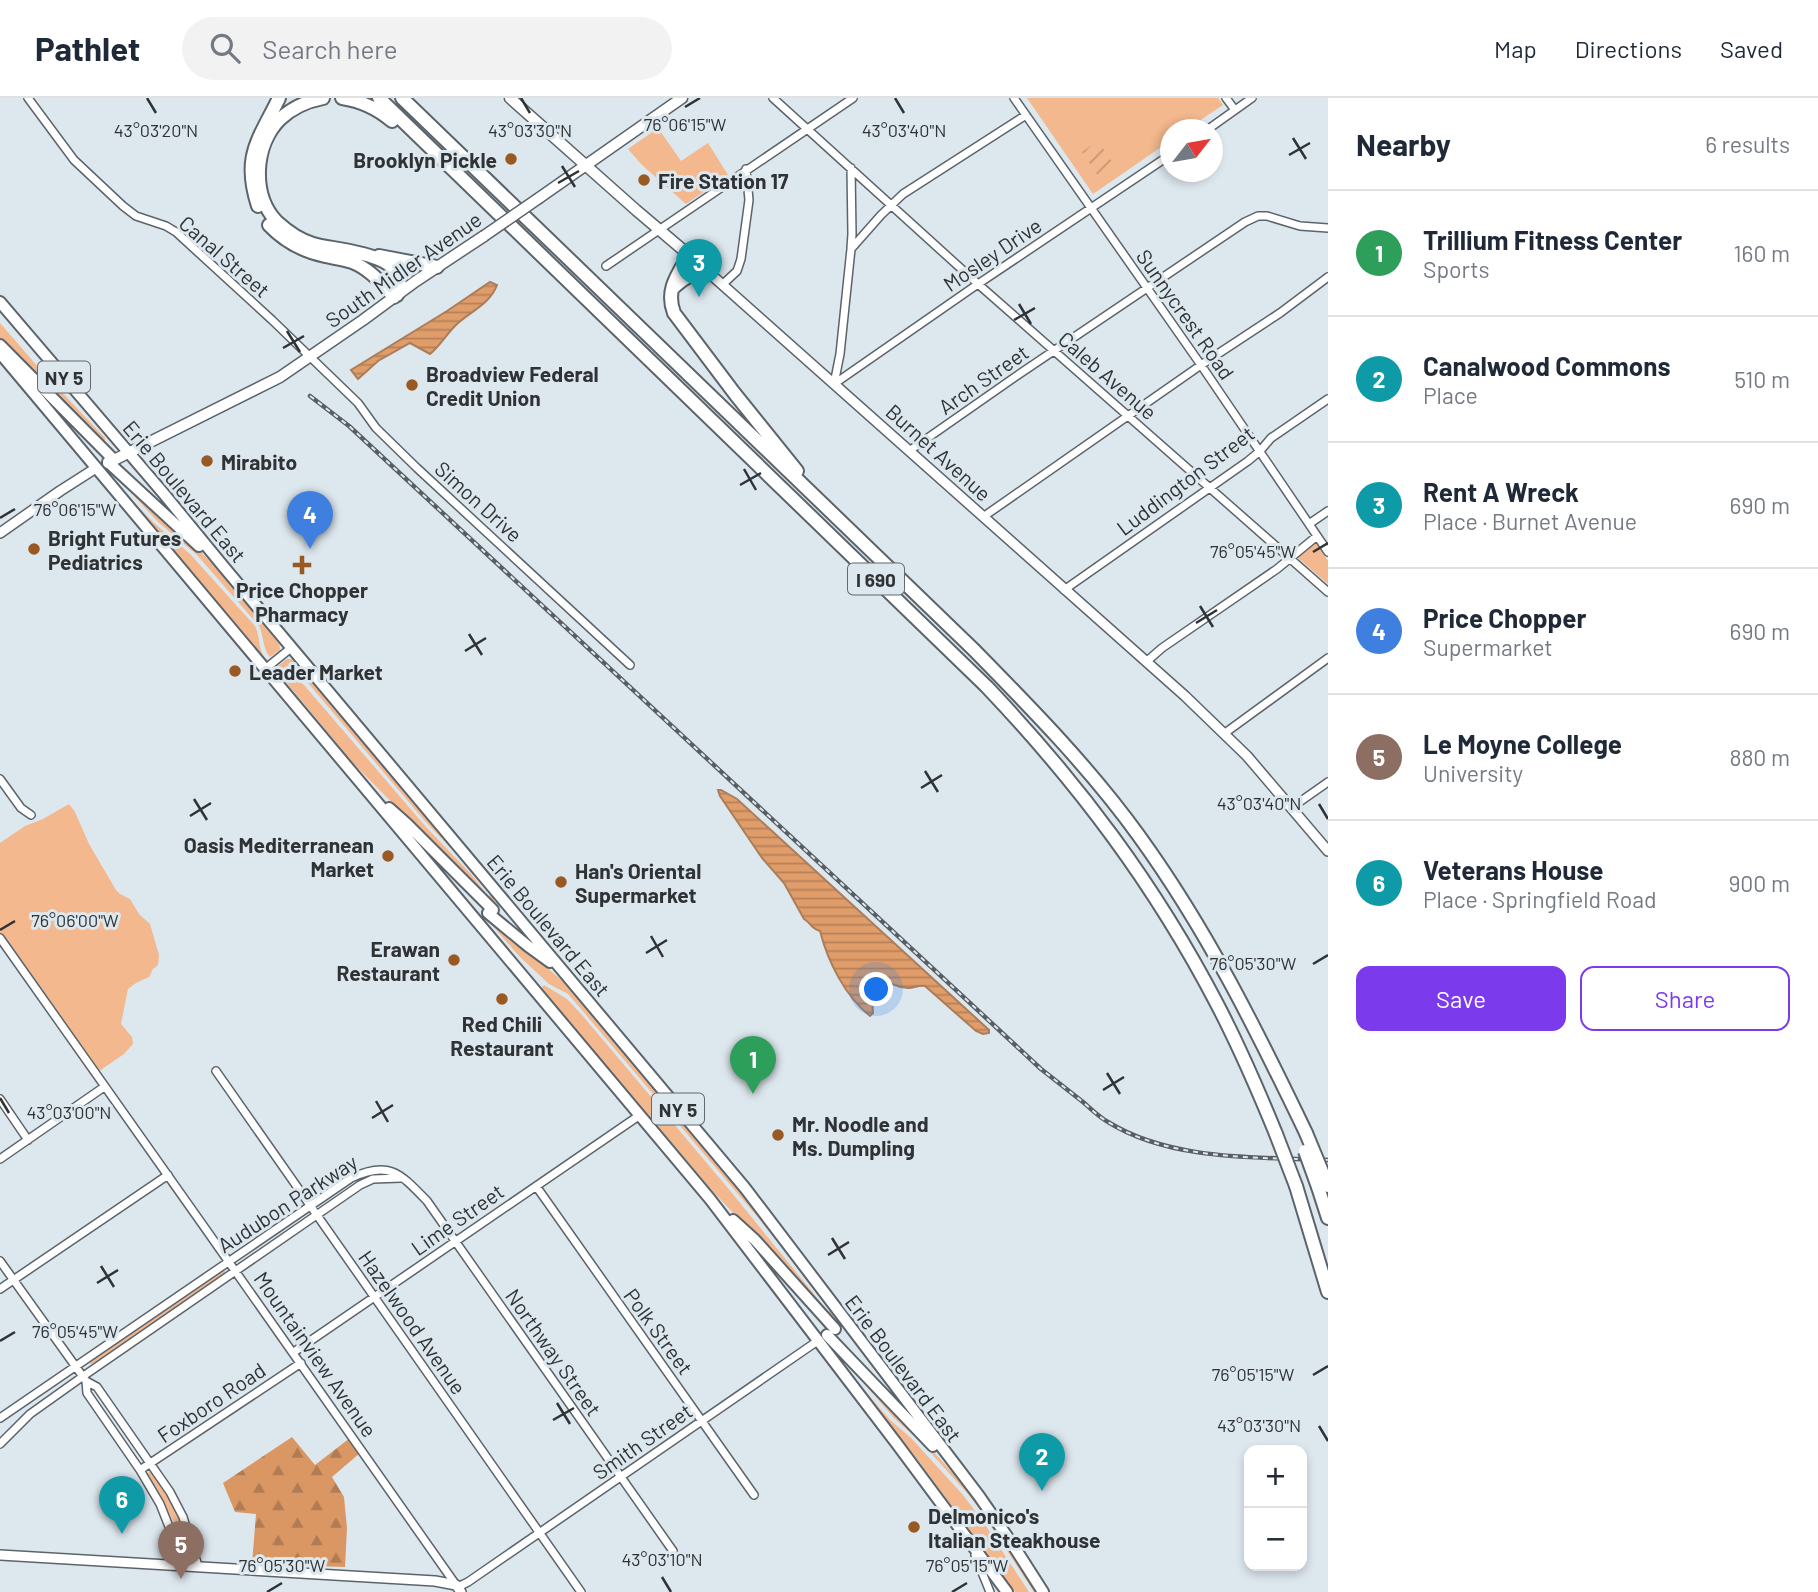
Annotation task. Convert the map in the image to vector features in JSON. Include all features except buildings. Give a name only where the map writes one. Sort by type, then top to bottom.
[{"type":"highway","points":[[279,98],[253,152],[250,174],[258,207],[269,225],[291,245],[351,261],[376,277],[395,296],[399,290],[393,268],[370,254]]},
{"type":"highway","points":[[323,98],[301,104],[279,120],[266,141],[258,171],[261,191],[275,219],[300,239],[315,244],[437,267]]},
{"type":"highway","points":[[342,98],[368,104],[382,112],[410,137],[438,156]]},
{"type":"highway","name":"I 690","points":[[379,98],[988,687],[1080,791],[1156,898],[1234,1037],[1296,1186],[1328,1292]]},
{"type":"highway","name":"I 690","points":[[402,98],[973,649],[1082,765],[1162,868],[1239,996],[1303,1134],[1323,1186],[1328,1218]]},
{"type":"highway","points":[[689,255],[673,283],[671,307],[734,394],[846,526]]},
{"type":"highway","points":[[671,290],[692,274],[710,274]]},
{"type":"main road","name":"Burnet Avenue","points":[[510,98],[689,255]]},
{"type":"main road","name":"South Midler Avenue","points":[[96,468],[280,377],[682,98]]},
{"type":"main road","name":"Erie Boulevard East","points":[[0,302],[164,494],[744,1188],[968,1484],[1044,1592]]},
{"type":"main road","points":[[0,345],[157,508],[223,566]]},
{"type":"main road","name":"NY 5","points":[[0,354],[827,1335],[1007,1592]]},
{"type":"main road","points":[[363,785],[407,824],[528,946],[563,972]]},
{"type":"main road","points":[[710,1199],[755,1240],[827,1335],[968,1484]]},
{"type":"street","name":"Canal Street","points":[[28,98],[74,160],[123,206],[136,216],[176,232],[310,357]]},
{"type":"street","name":"Caleb Avenue","points":[[773,98],[978,284],[1328,592]]},
{"type":"street","points":[[606,266],[853,98]]},
{"type":"street","name":"Sunnycrest Road","points":[[1014,98],[1328,552]]},
{"type":"street","points":[[1226,98],[1235,110]]},
{"type":"street","points":[[1222,119],[1252,98]]},
{"type":"street","points":[[851,249],[903,194],[1027,115]]},
{"type":"street","name":"Mosley Drive","points":[[834,384],[1160,162]]},
{"type":"street","points":[[834,384],[840,354],[851,249],[851,168]]},
{"type":"street","points":[[722,285],[737,271],[741,259],[749,200],[746,169]]},
{"type":"street","name":"Arch Street","points":[[909,451],[1245,222],[1258,216],[1268,216],[1300,226],[1328,228]]},
{"type":"street","name":"Burnet Avenue","points":[[689,255],[1225,733],[1328,851]]},
{"type":"street","points":[[984,517],[1328,277]]},
{"type":"street","name":"Simon Drive","points":[[310,357],[358,403],[376,428],[417,468],[630,665]]},
{"type":"street","name":"Luddington Street","points":[[1064,590],[1210,488],[1260,452],[1272,438],[1328,400]]},
{"type":"street","points":[[0,533],[96,468]]},
{"type":"street","points":[[1309,524],[1328,511]]},
{"type":"street","points":[[1146,662],[1290,559],[1317,536]]},
{"type":"street","points":[[265,669],[291,648]]},
{"type":"street","points":[[1225,733],[1328,657]]},
{"type":"street","points":[[0,779],[21,808],[31,815]]},
{"type":"street","points":[[1291,808],[1328,782]]},
{"type":"street","points":[[478,922],[504,901]]},
{"type":"street","name":"Mountainview Avenue","points":[[0,938],[294,1352],[458,1589]]},
{"type":"street","name":"Hazelwood Avenue","points":[[216,1071],[581,1592]]},
{"type":"street","points":[[0,1159],[104,1087]]},
{"type":"street","points":[[0,1099],[28,1140]]},
{"type":"street","name":"Lime Street","points":[[294,1352],[639,1115]]},
{"type":"street","points":[[373,1179],[374,1169]]},
{"type":"street","name":"Audubon Parkway","points":[[0,1418],[351,1178],[374,1169],[395,1171],[401,1178]]},
{"type":"street","points":[[0,1289],[168,1175]]},
{"type":"street","name":"Audubon Parkway","points":[[0,1444],[30,1414],[360,1185],[373,1179],[401,1178]]},
{"type":"street","name":"Northway Street","points":[[401,1178],[427,1201],[673,1550]]},
{"type":"street","name":"Polk Street","points":[[536,1186],[754,1495]]},
{"type":"street","points":[[0,1261],[84,1379],[97,1387],[170,1492],[183,1517],[198,1566]]},
{"type":"street","name":"Smith Street","points":[[458,1589],[846,1322]]},
{"type":"street","name":"Foxboro Road","points":[[140,1470],[301,1363]]},
{"type":"street","points":[[84,1379],[87,1394],[140,1470],[160,1504],[173,1531],[176,1565]]},
{"type":"street","points":[[21,1404],[30,1414]]},
{"type":"street","points":[[970,1541],[990,1592]]},
{"type":"street","points":[[0,1555],[435,1581],[458,1589]]},
{"type":"shaded area","points":[[1027,98],[1218,98],[1223,105],[1202,119],[1160,119],[1160,148],[1093,194]]},
{"type":"shaded area","points":[[658,128],[681,161],[708,143],[728,175],[686,204],[628,149]]},
{"type":"shaded area","points":[[1098,141],[1114,165],[1098,176],[1082,152]]},
{"type":"shaded area","points":[[490,282],[497,285],[490,297],[457,324],[430,354],[410,343],[378,361],[358,379],[351,370],[447,311]]},
{"type":"shaded area","points":[[0,323],[105,438],[105,446],[0,339]]},
{"type":"shaded area","points":[[114,474],[211,562],[279,643],[280,650],[269,656],[259,626],[197,555],[158,522]]},
{"type":"shaded area","points":[[116,484],[154,523],[190,554],[255,626],[264,657],[184,562],[162,541]]},
{"type":"shaded area","points":[[1316,542],[1328,561],[1328,584],[1297,557]]},
{"type":"shaded area","points":[[287,659],[295,661],[420,811],[494,893],[493,901],[488,900],[490,893],[483,882],[424,820],[308,683],[278,666]]},
{"type":"shaded area","points":[[277,671],[304,685],[426,827],[471,874],[485,892],[485,897],[353,763]]},
{"type":"shaded area","points":[[718,790],[737,799],[989,1030],[989,1033],[976,1031],[925,986],[908,988],[887,983],[872,996],[873,1013],[870,1016],[861,1008],[839,978],[820,931],[804,919],[784,883],[762,858]]},
{"type":"shaded area","points":[[69,804],[116,890],[130,899],[139,914],[150,924],[159,955],[158,965],[149,977],[128,989],[121,1024],[132,1037],[133,1044],[124,1054],[95,1074],[0,938],[0,843],[25,826]]},
{"type":"shaded area","points":[[495,922],[568,986],[779,1237],[835,1311],[834,1316],[828,1316],[830,1308],[755,1214],[581,1009],[568,994],[549,984],[519,956],[492,925]]},
{"type":"shaded area","points":[[544,985],[567,999],[582,1015],[727,1187],[826,1309],[825,1312],[709,1187],[541,988]]},
{"type":"shaded area","points":[[222,1270],[225,1271],[224,1274],[90,1364],[90,1361]]},
{"type":"shaded area","points":[[838,1348],[975,1497],[1040,1592],[1034,1592],[968,1494],[920,1441],[894,1418],[835,1350]]},
{"type":"shaded area","points":[[838,1360],[890,1420],[911,1438],[963,1495],[1029,1592],[1015,1592],[915,1456],[894,1435]]},
{"type":"shaded area","points":[[152,1470],[180,1519],[189,1553],[183,1551],[174,1522],[148,1476]]},
{"type":"green space","points":[[292,1437],[315,1465],[350,1438],[360,1453],[332,1477],[344,1497],[347,1528],[345,1567],[252,1564],[256,1514],[235,1512],[223,1483]]},
{"type":"railway","points":[[310,396],[349,426],[1041,1069],[1101,1118],[1133,1135],[1186,1150],[1243,1157],[1328,1160]]},
{"type":"place","name":"Brooklyn Pickle","points":[[511,159]]},
{"type":"place","name":"Fire Station 17","points":[[644,180]]},
{"type":"place","name":"Rent A Wreck","points":[[699,297]]},
{"type":"place","name":"Broadview Federal Credit Union","points":[[412,385]]},
{"type":"place","name":"Mirabito","points":[[207,461]]},
{"type":"place","name":"Bright Futures Pediatrics","points":[[34,549]]},
{"type":"place","name":"Price Chopper","points":[[310,549]]},
{"type":"place","name":"Price Chopper Pharmacy","points":[[302,565]]},
{"type":"place","name":"Leader Market","points":[[235,671]]},
{"type":"place","name":"Oasis Mediterranean Market","points":[[388,856]]},
{"type":"place","name":"Han's Oriental Supermarket","points":[[561,882]]},
{"type":"place","name":"Erawan Restaurant","points":[[454,960]]},
{"type":"place","name":"Red Chili Restaurant","points":[[502,999]]},
{"type":"place","name":"Trillium Fitness Center","points":[[753,1094]]},
{"type":"place","name":"Mr. Noodle and Ms. Dumpling","points":[[778,1135]]},
{"type":"place","name":"Canalwood Commons","points":[[1042,1491]]},
{"type":"place","name":"Delmonico's Italian Steakhouse","points":[[914,1527]]},
{"type":"place","name":"Veterans House","points":[[122,1534]]},
{"type":"place","name":"Le Moyne College","points":[[181,1579]]}]
